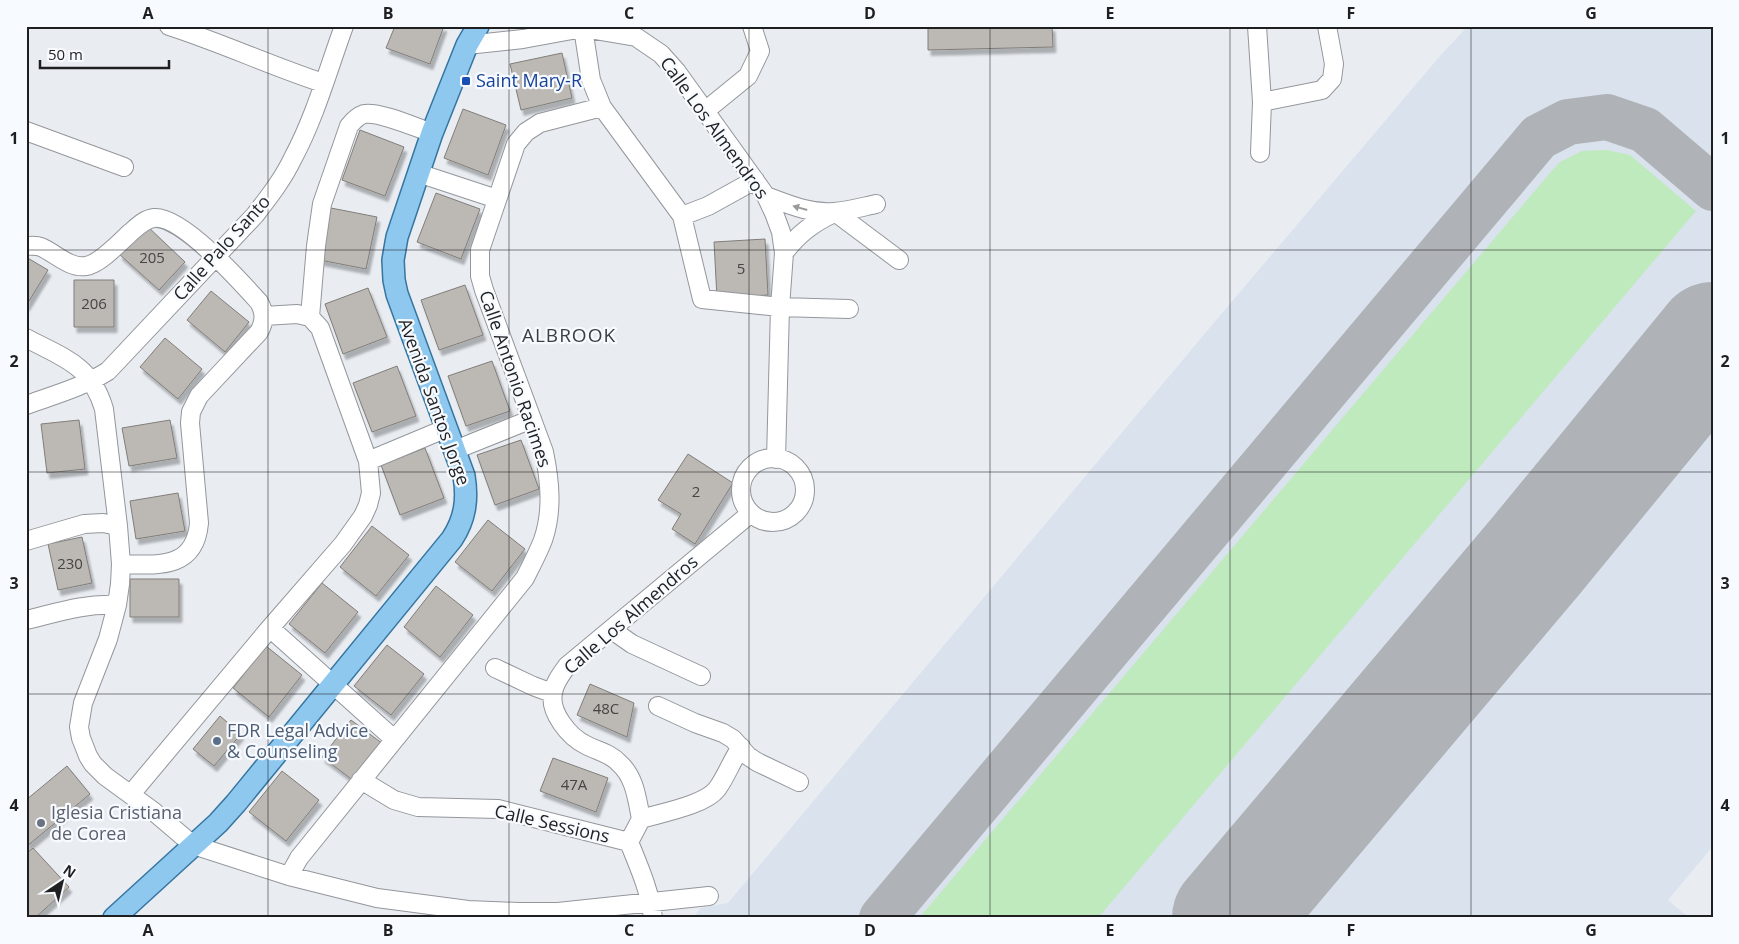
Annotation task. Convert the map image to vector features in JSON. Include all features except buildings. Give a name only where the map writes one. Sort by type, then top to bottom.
[{"type":"main road","name":"Avenida Santos Jorge","points":[[114,918],[218,823],[236,803],[459,528],[465,512],[467,492],[464,476],[403,314],[394,280],[393,260],[397,238],[432,133],[466,45],[478,26]]},
{"type":"street","points":[[169,26],[202,36],[298,75],[323,83]]},
{"type":"street","name":"Calle Palo Santo","points":[[26,406],[92,381],[108,371],[255,215],[282,178],[302,138],[344,26]]},
{"type":"street","points":[[705,111],[748,76],[760,51],[752,26]]},
{"type":"street","points":[[1257,26],[1262,102],[1260,153]]},
{"type":"street","points":[[1262,102],[1322,90],[1332,79],[1334,64],[1327,26]]},
{"type":"street","points":[[584,27],[590,80],[602,108],[682,216],[702,299],[780,307],[849,309]]},
{"type":"street","name":"Calle Los Almendros","points":[[466,45],[523,39],[584,27],[636,37],[660,54],[677,72],[766,196],[778,226],[784,253],[780,307],[776,459]]},
{"type":"street","name":"Calle Antonio Racimes","points":[[289,876],[299,858],[525,578],[543,540],[549,510],[549,479],[544,452],[480,276],[480,250],[516,144],[526,132],[540,124],[602,108]]},
{"type":"street","points":[[310,317],[316,246],[322,204],[349,126],[358,116],[372,114],[432,133]]},
{"type":"street","points":[[26,132],[124,167]]},
{"type":"street","points":[[418,173],[497,199]]},
{"type":"street","points":[[682,216],[708,206],[755,180]]},
{"type":"street","points":[[766,196],[802,209],[834,212],[899,260]]},
{"type":"street","points":[[784,253],[805,229],[818,220],[834,212],[876,204]]},
{"type":"street","points":[[26,246],[41,248],[73,264],[86,266],[99,260],[141,223],[152,218],[160,218],[174,225],[224,264],[259,302],[264,316],[263,325],[259,332],[199,396],[191,412],[190,423],[200,523],[195,544],[183,556],[161,564],[121,564]]},
{"type":"street","points":[[131,794],[343,544],[363,516],[371,493],[368,461],[320,328],[310,317],[297,314],[264,316]]},
{"type":"street","points":[[26,338],[72,362],[84,372],[100,395],[104,410],[121,564],[116,605],[108,639],[83,703],[80,714],[80,727],[84,748],[94,764],[105,776],[153,811],[193,845],[289,876],[377,898],[468,910],[558,912],[652,910],[710,896]]},
{"type":"street","points":[[455,450],[532,419]]},
{"type":"street","points":[[368,461],[447,428]]},
{"type":"street","points":[[766,459],[786,462],[796,468],[802,477],[805,488],[804,499],[792,516],[782,521],[770,522],[760,519],[751,513],[745,506],[741,496],[741,486],[749,469],[766,459]]},
{"type":"street","name":"Calle Los Almendros","points":[[641,819],[635,788],[626,770],[611,756],[585,745],[569,733],[557,713],[552,693],[567,666],[751,513]]},
{"type":"street","points":[[26,541],[84,524],[118,526]]},
{"type":"street","points":[[26,620],[83,606],[99,604],[116,605]]},
{"type":"street","points":[[270,628],[394,739]]},
{"type":"street","points":[[612,630],[632,644],[701,676]]},
{"type":"street","points":[[495,668],[552,693]]},
{"type":"street","points":[[658,706],[695,723],[724,733],[757,762],[799,782]]},
{"type":"street","points":[[652,910],[645,882],[629,842],[641,819],[710,797],[719,786],[731,761],[741,747]]},
{"type":"street","name":"Calle Sessions","points":[[361,780],[394,800],[418,807],[498,809],[629,842]]},
{"type":"shaded area","points":[[1468,26],[1713,26],[1713,846],[1668,900],[1689,918],[693,918],[701,908],[728,903],[1207,331],[1440,56]]},
{"type":"green space","points":[[1607,150],[1630,155],[1696,211],[1098,918],[919,918],[1549,174],[1560,162],[1582,151]]},
{"type":"taxiway","points":[[882,918],[1539,137],[1568,122],[1607,117],[1645,130],[1713,188]]},
{"type":"runway","points":[[1230,918],[1535,557],[1713,340]]},
{"type":"place","name":"Saint Mary-R","points":[[466,81]]},
{"type":"place","name":"FDR Legal Advice & Counseling","points":[[217,741]]},
{"type":"place","name":"Iglesia Cristiana de Corea","points":[[41,823]]},
{"type":"district","name":"ALBROOK","points":[[569,335]]}]
